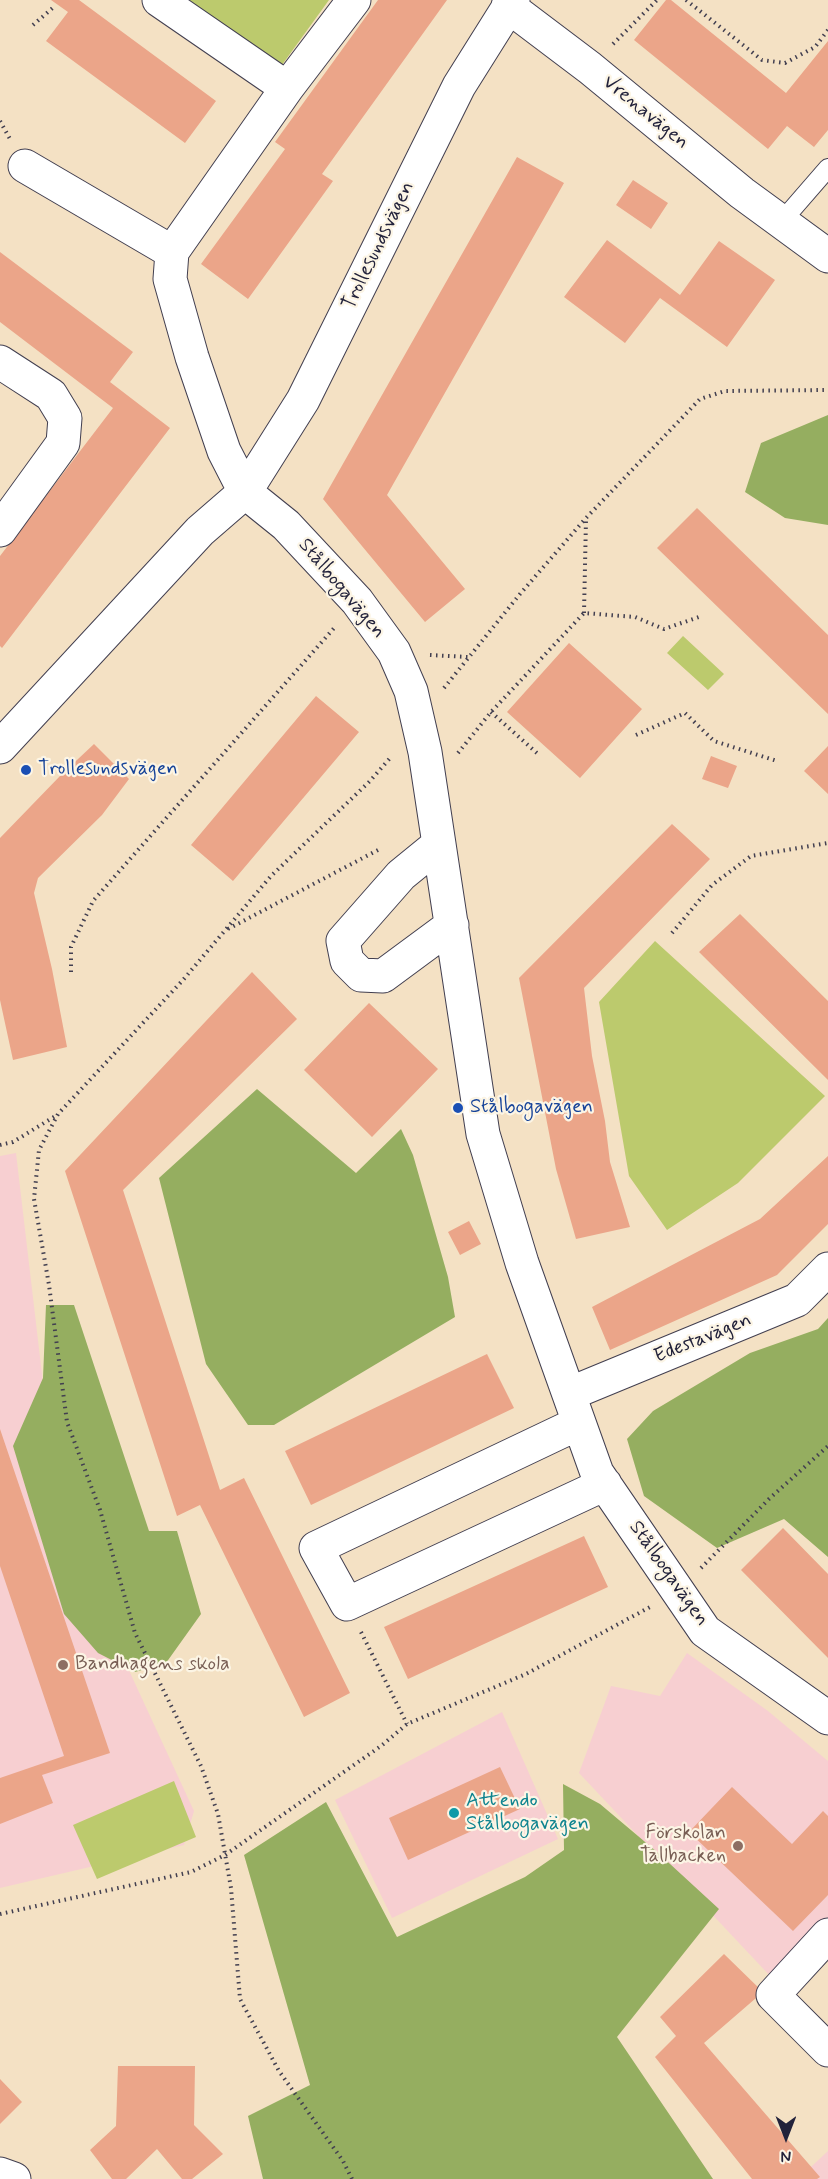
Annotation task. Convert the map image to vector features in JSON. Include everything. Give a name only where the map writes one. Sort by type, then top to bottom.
[{"type":"street","points":[[159,0],[287,88]]},
{"type":"street","points":[[244,492],[224,451],[192,357],[170,279],[172,252],[254,132],[354,0]]},
{"type":"street","name":"Vrenavägen","points":[[510,3],[742,193],[828,256]]},
{"type":"street","name":"Trollesundsvägen","points":[[0,747],[200,531],[244,492],[303,400],[459,86],[510,3]]},
{"type":"street","points":[[25,166],[172,252]]},
{"type":"street","points":[[0,362],[51,395],[65,418],[63,443],[0,530]]},
{"type":"street","name":"Stålbogavägen","points":[[244,492],[286,525],[357,601],[393,652],[411,692],[424,752],[439,844],[483,1134],[522,1263],[597,1473],[705,1631],[828,1718]]},
{"type":"street","points":[[439,844],[401,875],[343,941],[347,961],[361,975],[383,976],[452,925]]},
{"type":"street","name":"Edestavägen","points":[[574,1408],[797,1300],[828,1269]]},
{"type":"street","points":[[574,1408],[316,1548],[347,1604],[605,1484]]},
{"type":"street","points":[[828,1935],[773,1995],[828,2050]]},
{"type":"street","points":[[0,2174],[14,2179]]},
{"type":"lane","points":[[782,221],[828,168]]},
{"type":"path","points":[[590,68],[657,0]]},
{"type":"path","points":[[686,0],[762,60],[785,63],[815,47],[828,30]]},
{"type":"path","points":[[33,25],[55,6]]},
{"type":"path","points":[[437,696],[520,594],[586,518],[700,399],[725,391],[828,390]]},
{"type":"path","points":[[430,789],[491,712],[584,613],[586,518]]},
{"type":"path","points":[[71,972],[71,947],[93,901],[357,601]]},
{"type":"path","points":[[584,613],[635,617],[664,629],[699,617]]},
{"type":"path","points":[[491,712],[538,754]]},
{"type":"path","points":[[636,735],[685,713],[714,741],[777,761]]},
{"type":"path","points":[[0,1145],[13,1142],[58,1114],[183,980],[272,876],[370,782],[392,756]]},
{"type":"path","points":[[672,933],[712,885],[751,856],[828,843]]},
{"type":"path","points":[[225,931],[383,847]]},
{"type":"path","points":[[58,1114],[39,1150],[34,1199],[49,1285],[67,1422],[100,1510],[135,1633],[201,1766],[218,1814],[231,1888],[240,1999],[279,2071],[343,2161],[352,2179]]},
{"type":"path","points":[[0,1914],[190,1872],[225,1855],[381,1746],[408,1724],[526,1674],[679,1592],[768,1499],[828,1446]]},
{"type":"path","points":[[347,1604],[408,1724]]},
{"type":"shaded area","name":"Bandhagens skola","points":[[16,1153],[59,1519],[194,1811],[184,1845],[0,1888],[0,1156]]},
{"type":"shaded area","name":"Förskolan Tallbacken","points":[[687,1653],[768,1711],[828,1761],[828,1920],[772,1978],[579,1773],[611,1686],[660,1696]]},
{"type":"shaded area","points":[[502,1712],[558,1839],[392,1918],[335,1800]]},
{"type":"shaded area","points":[[828,2151],[828,2179],[798,2179]]},
{"type":"green space","points":[[177,0],[329,0],[279,69]]},
{"type":"green space","points":[[828,415],[828,525],[785,518],[745,492],[761,443]]},
{"type":"green space","points":[[683,636],[724,674],[708,690],[667,653]]},
{"type":"green space","points":[[655,941],[825,1096],[738,1183],[667,1230],[629,1176],[599,1002]]},
{"type":"green space","points":[[257,1089],[356,1173],[401,1129],[413,1155],[448,1277],[455,1317],[274,1425],[248,1425],[206,1364],[159,1178]]},
{"type":"green space","points":[[46,1305],[74,1305],[149,1531],[177,1531],[201,1614],[166,1663],[135,1672],[98,1653],[64,1614],[13,1446],[43,1378]]},
{"type":"green space","points":[[828,1318],[828,1557],[784,1519],[717,1548],[644,1496],[627,1439],[653,1411],[750,1353],[818,1329]]},
{"type":"green space","points":[[174,1781],[196,1837],[97,1879],[73,1825]]},
{"type":"green space","points":[[563,1784],[600,1804],[719,1909],[617,2037],[713,2179],[263,2179],[248,2116],[310,2085],[244,1855],[326,1802],[397,1937],[525,1877],[564,1850]]},
{"type":"building","points":[[51,0],[79,0],[216,101],[185,143],[46,41],[68,12]]},
{"type":"building","points":[[378,0],[447,0],[322,174],[333,181],[248,299],[201,264],[285,149],[275,142]]},
{"type":"building","points":[[666,0],[671,0],[786,93],[828,41],[828,130],[814,147],[787,126],[768,149],[634,40]]},
{"type":"building","points":[[517,157],[564,183],[387,495],[465,589],[425,622],[323,499]]},
{"type":"building","points":[[633,180],[668,203],[651,229],[616,205]]},
{"type":"building","points":[[607,240],[680,295],[719,241],[775,280],[727,347],[660,298],[625,343],[564,297]]},
{"type":"building","points":[[0,252],[133,352],[110,382],[170,428],[2,648],[0,646],[0,556],[113,408],[0,322]]},
{"type":"building","points":[[697,508],[828,635],[828,714],[657,548]]},
{"type":"building","points":[[569,643],[642,709],[580,778],[507,712]]},
{"type":"building","points":[[316,696],[359,732],[233,881],[191,845]]},
{"type":"building","points":[[94,744],[129,779],[102,815],[38,878],[34,893],[67,1047],[13,1060],[0,1000],[0,838]]},
{"type":"building","points":[[828,746],[828,794],[804,771]]},
{"type":"building","points":[[711,756],[737,766],[728,788],[702,779]]},
{"type":"building","points":[[672,824],[710,859],[584,988],[592,1056],[605,1121],[610,1162],[630,1227],[576,1239],[556,1169],[519,978]]},
{"type":"building","points":[[740,914],[828,1001],[828,1080],[699,952]]},
{"type":"building","points":[[252,972],[297,1019],[123,1190],[220,1490],[244,1478],[350,1693],[304,1717],[200,1505],[177,1516],[65,1171]]},
{"type":"building","points":[[369,1003],[438,1069],[372,1137],[304,1070]]},
{"type":"building","points":[[828,1156],[828,1224],[777,1275],[610,1350],[592,1307],[760,1219]]},
{"type":"building","points":[[469,1221],[481,1244],[460,1255],[448,1232]]},
{"type":"building","points":[[487,1354],[514,1408],[311,1505],[285,1451]]},
{"type":"building","points":[[0,1429],[110,1753],[42,1775],[53,1803],[0,1824],[0,1778],[64,1756],[0,1566]]},
{"type":"building","points":[[783,1528],[828,1574],[828,1658],[741,1570]]},
{"type":"building","points":[[584,1536],[608,1587],[408,1679],[384,1627]]},
{"type":"building","name":"Attendo Stålbogavägen","points":[[500,1767],[520,1809],[408,1860],[389,1818]]},
{"type":"building","points":[[732,1787],[792,1844],[823,1811],[828,1816],[828,1895],[793,1931],[689,1832]]},
{"type":"building","points":[[724,1954],[763,1992],[704,2043],[820,2177],[817,2179],[752,2179],[655,2057],[676,2036],[660,2017]]},
{"type":"building","points":[[118,2066],[195,2066],[194,2125],[223,2154],[192,2179],[182,2179],[157,2149],[126,2179],[112,2179],[90,2150],[116,2126]]},
{"type":"building","points":[[0,2079],[22,2102],[0,2124]]},
{"type":"place","name":"Trollesundsvägen","points":[[26,770]]},
{"type":"place","name":"Stålbogavägen","points":[[458,1108]]},
{"type":"place","name":"Bandhagens skola","points":[[63,1665]]},
{"type":"place","name":"Attendo Stålbogavägen","points":[[454,1813]]},
{"type":"place","name":"Förskolan Tallbacken","points":[[738,1846]]}]
